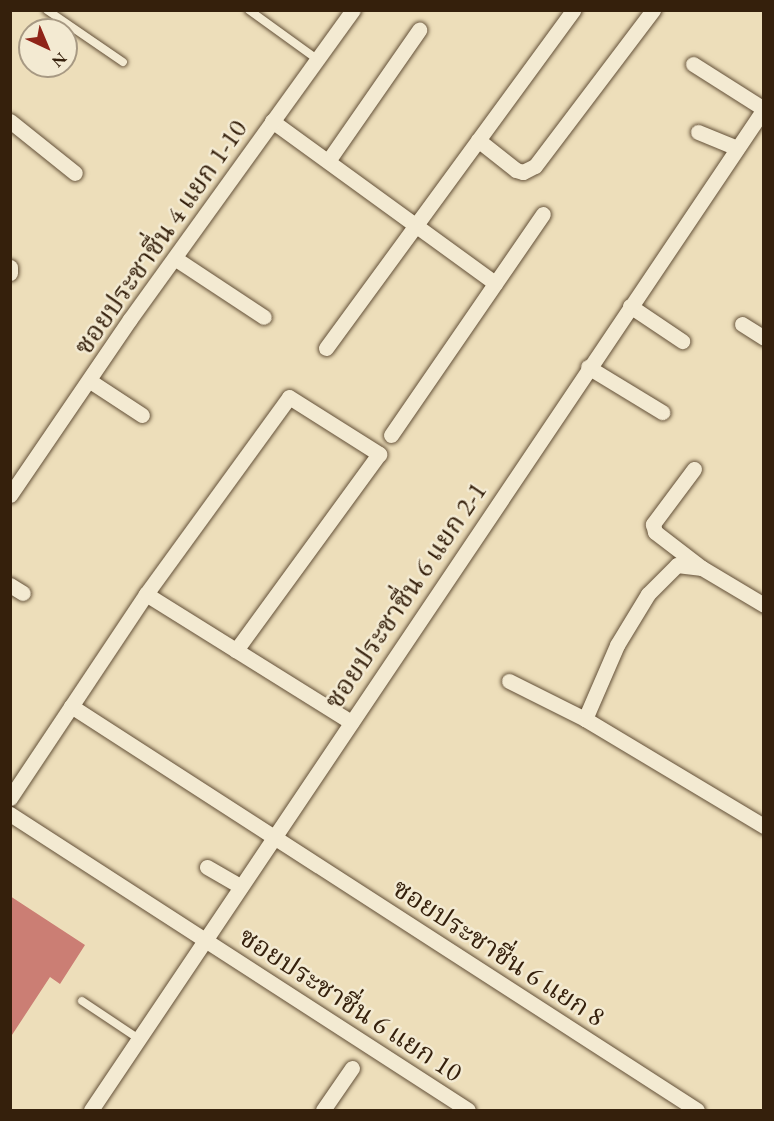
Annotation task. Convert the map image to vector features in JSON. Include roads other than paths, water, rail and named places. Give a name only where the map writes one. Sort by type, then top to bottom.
[{"type":"street","name":"ซอยประชาชื่น 4 แยก 1-10","points":[[10,495],[90,381],[130,319],[176,259],[353,10]]},
{"type":"street","points":[[326,348],[573,10]]},
{"type":"street","points":[[478,140],[516,170],[523,172],[536,166],[653,10]]},
{"type":"street","points":[[328,161],[419,30]]},
{"type":"street","points":[[693,64],[764,109]]},
{"type":"street","name":"ซอยประชาชื่น 6 แยก 2-1","points":[[91,1110],[588,367],[764,109]]},
{"type":"street","points":[[10,121],[75,173]]},
{"type":"street","points":[[272,121],[416,223],[495,283]]},
{"type":"street","points":[[698,132],[737,148]]},
{"type":"street","points":[[391,435],[543,214]]},
{"type":"street","points":[[176,259],[264,317]]},
{"type":"street","points":[[10,267],[10,273]]},
{"type":"street","points":[[630,306],[682,341]]},
{"type":"street","points":[[742,324],[764,338]]},
{"type":"street","points":[[588,367],[662,412]]},
{"type":"street","points":[[90,381],[142,415]]},
{"type":"street","points":[[10,798],[146,594],[289,398],[379,454],[236,650]]},
{"type":"street","points":[[694,469],[653,524],[655,532],[702,568],[764,605]]},
{"type":"street","points":[[585,719],[617,645],[648,594],[677,565],[702,568]]},
{"type":"street","points":[[146,594],[351,722]]},
{"type":"street","points":[[509,681],[585,719],[764,826]]},
{"type":"street","name":"ซอยประชาชื่น 6 แยก 8","points":[[71,706],[697,1110]]},
{"type":"street","name":"ซอยประชาชื่น 6 แยก 10","points":[[10,814],[468,1110]]},
{"type":"street","points":[[207,867],[241,887]]},
{"type":"street","points":[[323,1110],[352,1068]]},
{"type":"lane","points":[[47,10],[123,62]]},
{"type":"lane","points":[[249,10],[318,60]]},
{"type":"lane","points":[[82,1001],[139,1039]]}]
